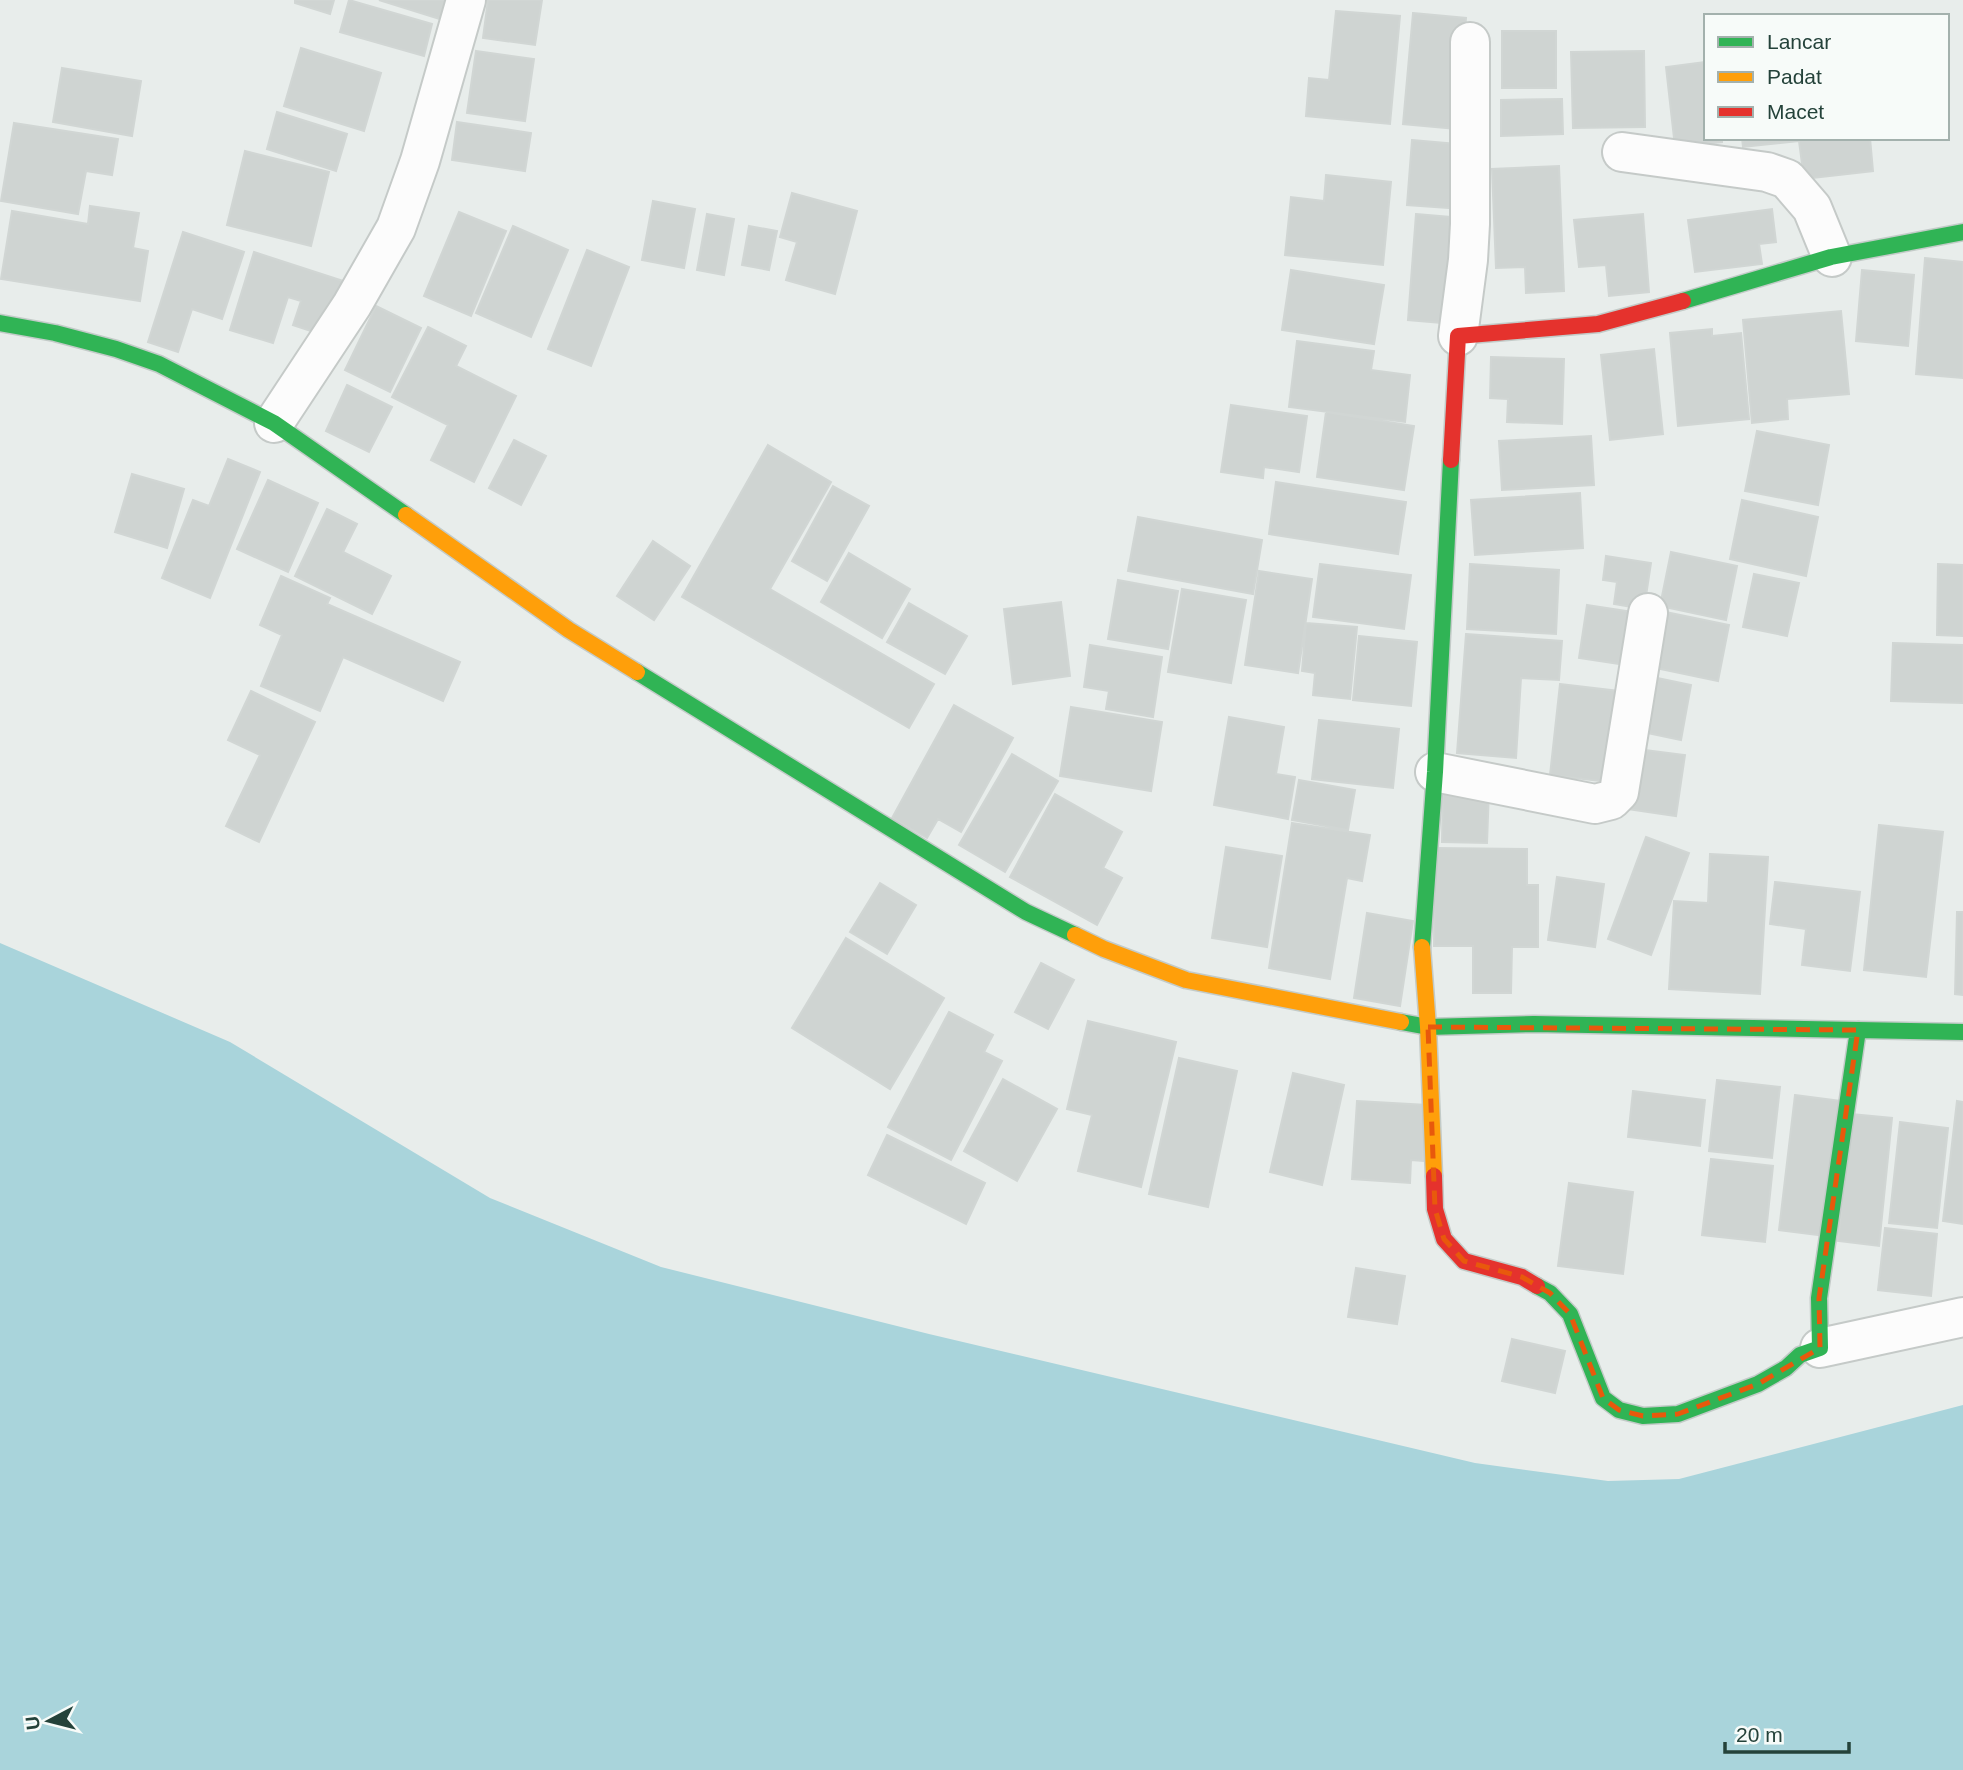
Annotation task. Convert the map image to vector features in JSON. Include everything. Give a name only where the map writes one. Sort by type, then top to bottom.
[{"type":"main road","points":[[1858,1030],[1819,1298],[1820,1348],[1800,1355],[1786,1368],[1758,1384],[1678,1414],[1643,1416],[1619,1410],[1603,1398],[1570,1314],[1550,1293],[1522,1277],[1464,1261],[1444,1239],[1435,1209],[1421,941],[1435,772],[1458,336],[1615,320],[1832,257],[1963,232]]},
{"type":"main road","points":[[0,323],[67,336],[148,360],[274,423],[569,630],[1026,912],[1104,949],[1186,980],[1427,1027],[1534,1024],[1963,1032]]},
{"type":"street","points":[[274,423],[352,305],[396,228],[420,161],[466,0]]},
{"type":"street","points":[[1458,336],[1470,224],[1470,42]]},
{"type":"street","points":[[1622,152],[1767,172],[1787,179],[1812,208],[1832,257]]},
{"type":"street","points":[[1435,772],[1595,804],[1611,800],[1619,792],[1648,613]]},
{"type":"street","points":[[1820,1348],[1963,1317]]},
{"type":"highlighted area","points":[[1428,1027],[1858,1030],[1819,1298],[1820,1348],[1758,1384],[1678,1414],[1643,1416],[1619,1410],[1603,1398],[1570,1314],[1550,1293],[1522,1277],[1464,1261],[1444,1239],[1435,1209]]},
{"type":"water","points":[[0,943],[230,1042],[490,1198],[661,1267],[929,1334],[1475,1463],[1608,1481],[1679,1479],[1963,1405],[1963,1770],[0,1770]]},
{"type":"building","points":[[295,0],[334,0],[330,14],[295,3]]},
{"type":"building","points":[[349,0],[432,24],[424,56],[340,32]]},
{"type":"building","points":[[379,0],[452,0],[446,21]]},
{"type":"building","points":[[488,0],[542,0],[535,45],[483,38]]},
{"type":"building","points":[[1336,11],[1400,16],[1390,124],[1306,116],[1309,78],[1329,80]]},
{"type":"building","points":[[1413,13],[1466,18],[1456,129],[1403,124]]},
{"type":"building","points":[[1502,31],[1556,31],[1556,88],[1502,88]]},
{"type":"building","points":[[301,48],[381,73],[364,131],[284,106]]},
{"type":"building","points":[[476,51],[534,59],[525,121],[467,113]]},
{"type":"building","points":[[1644,51],[1645,127],[1573,128],[1571,52]]},
{"type":"building","points":[[1704,62],[1704,140],[1722,142],[1675,147],[1666,67]]},
{"type":"building","points":[[62,68],[141,81],[132,136],[53,122]]},
{"type":"building","points":[[1562,99],[1563,134],[1501,136],[1501,100]]},
{"type":"building","points":[[277,112],[347,134],[336,171],[267,149]]},
{"type":"building","points":[[457,122],[531,133],[525,171],[452,160]]},
{"type":"building","points":[[14,123],[118,139],[112,175],[86,171],[78,214],[1,201]]},
{"type":"building","points":[[1412,140],[1468,145],[1462,209],[1407,205]]},
{"type":"building","points":[[1742,140],[1870,140],[1873,171],[1804,179],[1799,141],[1743,147]]},
{"type":"building","points":[[245,151],[329,172],[311,246],[227,225]]},
{"type":"building","points":[[1559,166],[1564,291],[1526,293],[1525,267],[1496,268],[1492,169]]},
{"type":"building","points":[[1326,175],[1391,182],[1383,265],[1285,255],[1291,197],[1324,201]]},
{"type":"building","points":[[792,193],[857,211],[835,294],[786,280],[797,242],[780,237]]},
{"type":"building","points":[[653,201],[695,209],[684,268],[642,260]]},
{"type":"building","points":[[90,206],[139,213],[133,248],[148,251],[140,301],[1,279],[12,211],[88,224]]},
{"type":"building","points":[[1772,209],[1776,242],[1759,244],[1762,264],[1695,272],[1688,220]]},
{"type":"building","points":[[459,212],[506,231],[471,316],[424,296]]},
{"type":"building","points":[[707,214],[734,219],[724,275],[697,270]]},
{"type":"building","points":[[1416,214],[1462,218],[1453,324],[1408,320]]},
{"type":"building","points":[[1643,214],[1649,292],[1609,296],[1606,265],[1579,267],[1574,220]]},
{"type":"building","points":[[513,226],[568,250],[531,337],[476,313]]},
{"type":"building","points":[[749,226],[777,231],[769,270],[742,265]]},
{"type":"building","points":[[183,232],[244,252],[222,319],[192,309],[178,352],[148,342]]},
{"type":"building","points":[[587,250],[629,267],[591,366],[548,349]]},
{"type":"building","points":[[254,252],[343,281],[326,336],[293,325],[301,301],[288,297],[273,343],[230,330]]},
{"type":"building","points":[[1925,258],[1963,262],[1963,378],[1916,374]]},
{"type":"building","points":[[1291,270],[1384,285],[1374,344],[1282,330]]},
{"type":"building","points":[[1862,270],[1914,275],[1908,346],[1856,341]]},
{"type":"building","points":[[376,306],[421,328],[390,392],[345,370]]},
{"type":"building","points":[[1841,311],[1849,394],[1787,399],[1788,419],[1752,423],[1743,320]]},
{"type":"building","points":[[428,327],[466,346],[456,366],[516,396],[474,482],[431,460],[448,425],[392,397]]},
{"type":"building","points":[[1712,329],[1712,336],[1741,333],[1749,419],[1678,426],[1670,333]]},
{"type":"building","points":[[1297,341],[1374,351],[1371,370],[1410,375],[1405,422],[1289,407]]},
{"type":"building","points":[[1654,349],[1663,434],[1610,440],[1601,355]]},
{"type":"building","points":[[1491,357],[1564,359],[1562,424],[1507,422],[1508,399],[1490,398]]},
{"type":"building","points":[[347,385],[392,407],[369,452],[326,431]]},
{"type":"building","points":[[1231,405],[1307,416],[1299,472],[1264,467],[1263,478],[1221,472]]},
{"type":"building","points":[[1326,412],[1414,426],[1404,490],[1317,477]]},
{"type":"building","points":[[1757,431],[1829,445],[1818,505],[1745,491]]},
{"type":"building","points":[[1591,436],[1594,485],[1502,490],[1499,441]]},
{"type":"building","points":[[514,440],[546,456],[521,505],[489,488]]},
{"type":"building","points":[[768,445],[831,482],[770,589],[934,684],[909,728],[682,597]]},
{"type":"building","points":[[228,459],[260,472],[210,598],[162,578],[193,500],[209,506]]},
{"type":"building","points":[[132,474],[184,489],[167,548],[115,532]]},
{"type":"building","points":[[268,480],[318,503],[288,572],[237,549]]},
{"type":"building","points":[[1276,482],[1406,502],[1398,554],[1269,534]]},
{"type":"building","points":[[833,486],[869,506],[827,581],[792,561]]},
{"type":"building","points":[[1580,493],[1583,548],[1475,555],[1471,500]]},
{"type":"building","points":[[1742,500],[1818,517],[1806,576],[1730,559]]},
{"type":"building","points":[[327,509],[357,524],[343,552],[391,576],[372,614],[295,576]]},
{"type":"building","points":[[1138,517],[1262,540],[1253,594],[1128,571]]},
{"type":"building","points":[[653,541],[690,566],[654,620],[617,596]]},
{"type":"building","points":[[1671,552],[1737,566],[1726,620],[1660,606]]},
{"type":"building","points":[[849,553],[910,589],[882,638],[821,602]]},
{"type":"building","points":[[1606,556],[1651,563],[1644,609],[1614,604],[1617,582],[1603,580]]},
{"type":"building","points":[[1320,564],[1411,575],[1404,629],[1313,617]]},
{"type":"building","points":[[1470,564],[1559,570],[1556,634],[1467,629]]},
{"type":"building","points":[[1938,564],[1963,565],[1963,636],[1937,635]]},
{"type":"building","points":[[1259,571],[1312,579],[1298,673],[1245,665]]},
{"type":"building","points":[[1754,574],[1799,583],[1787,636],[1743,627]]},
{"type":"building","points":[[281,576],[330,598],[327,604],[460,662],[443,701],[343,657],[320,711],[261,686],[282,635],[260,625]]},
{"type":"building","points":[[1118,580],[1178,591],[1168,649],[1108,639]]},
{"type":"building","points":[[1182,589],[1246,600],[1231,683],[1168,672]]},
{"type":"building","points":[[1061,602],[1070,676],[1013,684],[1004,609]]},
{"type":"building","points":[[909,603],[967,636],[945,674],[887,642]]},
{"type":"building","points":[[1587,605],[1640,613],[1633,666],[1579,658]]},
{"type":"building","points":[[1656,610],[1729,625],[1718,681],[1646,666]]},
{"type":"building","points":[[1306,623],[1357,627],[1350,699],[1313,695],[1315,673],[1302,671]]},
{"type":"building","points":[[1466,634],[1562,641],[1559,680],[1521,678],[1516,758],[1457,753]]},
{"type":"building","points":[[1359,636],[1417,642],[1411,706],[1353,700]]},
{"type":"building","points":[[1893,643],[1963,645],[1963,703],[1891,701]]},
{"type":"building","points":[[1090,645],[1162,657],[1153,717],[1106,709],[1109,691],[1084,687]]},
{"type":"building","points":[[1643,675],[1691,685],[1681,740],[1633,730]]},
{"type":"building","points":[[1560,684],[1627,692],[1617,783],[1550,775]]},
{"type":"building","points":[[251,691],[315,722],[259,842],[226,826],[260,755],[228,740]]},
{"type":"building","points":[[954,705],[1013,738],[961,832],[938,819],[927,838],[892,818]]},
{"type":"building","points":[[1071,707],[1162,722],[1151,791],[1060,776]]},
{"type":"building","points":[[1229,717],[1284,727],[1276,774],[1295,777],[1288,819],[1214,805]]},
{"type":"building","points":[[1319,720],[1399,729],[1393,788],[1312,779]]},
{"type":"building","points":[[1629,748],[1685,755],[1676,816],[1620,808]]},
{"type":"building","points":[[1012,754],[1058,781],[1005,872],[959,845]]},
{"type":"building","points":[[1299,780],[1355,790],[1348,830],[1292,820]]},
{"type":"building","points":[[1443,787],[1489,789],[1487,843],[1442,842]]},
{"type":"building","points":[[1055,794],[1122,832],[1103,868],[1122,878],[1097,925],[1010,877]]},
{"type":"building","points":[[1292,823],[1370,835],[1362,881],[1347,878],[1330,979],[1269,968]]},
{"type":"building","points":[[1879,825],[1943,832],[1926,977],[1864,970]]},
{"type":"building","points":[[1646,837],[1689,853],[1651,955],[1608,939]]},
{"type":"building","points":[[1226,847],[1282,856],[1267,947],[1212,938]]},
{"type":"building","points":[[1435,848],[1527,849],[1527,885],[1538,885],[1538,947],[1512,947],[1511,993],[1473,993],[1473,946],[1434,946]]},
{"type":"building","points":[[1710,854],[1768,857],[1760,994],[1669,989],[1674,901],[1708,903]]},
{"type":"building","points":[[1557,877],[1604,884],[1595,947],[1548,940]]},
{"type":"building","points":[[1775,882],[1860,892],[1850,971],[1802,965],[1806,929],[1770,924]]},
{"type":"building","points":[[880,883],[916,905],[887,954],[850,932]]},
{"type":"building","points":[[1957,912],[1963,912],[1963,995],[1955,994]]},
{"type":"building","points":[[1367,913],[1413,921],[1400,1006],[1354,998]]},
{"type":"building","points":[[846,938],[944,998],[890,1089],[792,1028]]},
{"type":"building","points":[[1041,963],[1074,980],[1048,1029],[1015,1012]]},
{"type":"building","points":[[949,1012],[993,1035],[984,1052],[1002,1061],[951,1160],[888,1127]]},
{"type":"building","points":[[1088,1021],[1176,1042],[1141,1187],[1078,1171],[1092,1115],[1067,1109]]},
{"type":"building","points":[[1179,1058],[1237,1071],[1208,1207],[1149,1194]]},
{"type":"building","points":[[1293,1073],[1344,1085],[1322,1185],[1270,1172]]},
{"type":"building","points":[[1003,1079],[1057,1109],[1017,1181],[964,1151]]},
{"type":"building","points":[[1717,1080],[1780,1087],[1772,1158],[1709,1151]]},
{"type":"building","points":[[1633,1091],[1705,1100],[1700,1146],[1628,1137]]},
{"type":"building","points":[[1795,1095],[1842,1101],[1825,1236],[1779,1230]]},
{"type":"building","points":[[1357,1101],[1427,1105],[1423,1161],[1411,1160],[1410,1183],[1352,1179]]},
{"type":"building","points":[[1957,1101],[1963,1102],[1963,1224],[1943,1221]]},
{"type":"building","points":[[1851,1114],[1892,1118],[1879,1246],[1838,1241]]},
{"type":"building","points":[[1900,1122],[1948,1128],[1937,1228],[1889,1223]]},
{"type":"building","points":[[887,1135],[985,1183],[966,1224],[868,1175]]},
{"type":"building","points":[[1711,1159],[1773,1166],[1765,1242],[1702,1235]]},
{"type":"building","points":[[1569,1183],[1633,1192],[1623,1274],[1558,1266]]},
{"type":"building","points":[[1885,1228],[1937,1234],[1931,1296],[1878,1290]]},
{"type":"building","points":[[1356,1268],[1405,1276],[1397,1324],[1348,1317]]},
{"type":"building","points":[[1512,1339],[1565,1351],[1555,1393],[1502,1381]]},
{"type":"traffic: fast","points":[[1683,301],[1831,257],[1963,232]]},
{"type":"traffic: fast","points":[[0,323],[55,333],[159,364],[274,423],[406,515]]},
{"type":"traffic: fast","points":[[1422,947],[1435,772],[1451,460]]},
{"type":"traffic: fast","points":[[637,672],[1026,912],[1075,935]]},
{"type":"traffic: fast","points":[[1401,1022],[1428,1027],[1534,1024],[1963,1032]]},
{"type":"traffic: fast","points":[[1537,1286],[1550,1293],[1570,1314],[1603,1398],[1619,1410],[1643,1416],[1678,1414],[1758,1384],[1786,1368],[1800,1355],[1820,1348],[1819,1298],[1858,1030]]},
{"type":"traffic: slow","points":[[406,515],[569,630],[637,672]]},
{"type":"traffic: slow","points":[[1075,935],[1186,980],[1401,1022]]},
{"type":"traffic: slow","points":[[1422,947],[1434,1176]]},
{"type":"traffic: jam","points":[[1451,460],[1458,336],[1598,324],[1683,301]]},
{"type":"traffic: jam","points":[[1434,1176],[1435,1209],[1444,1239],[1464,1261],[1522,1277],[1537,1286]]}]
